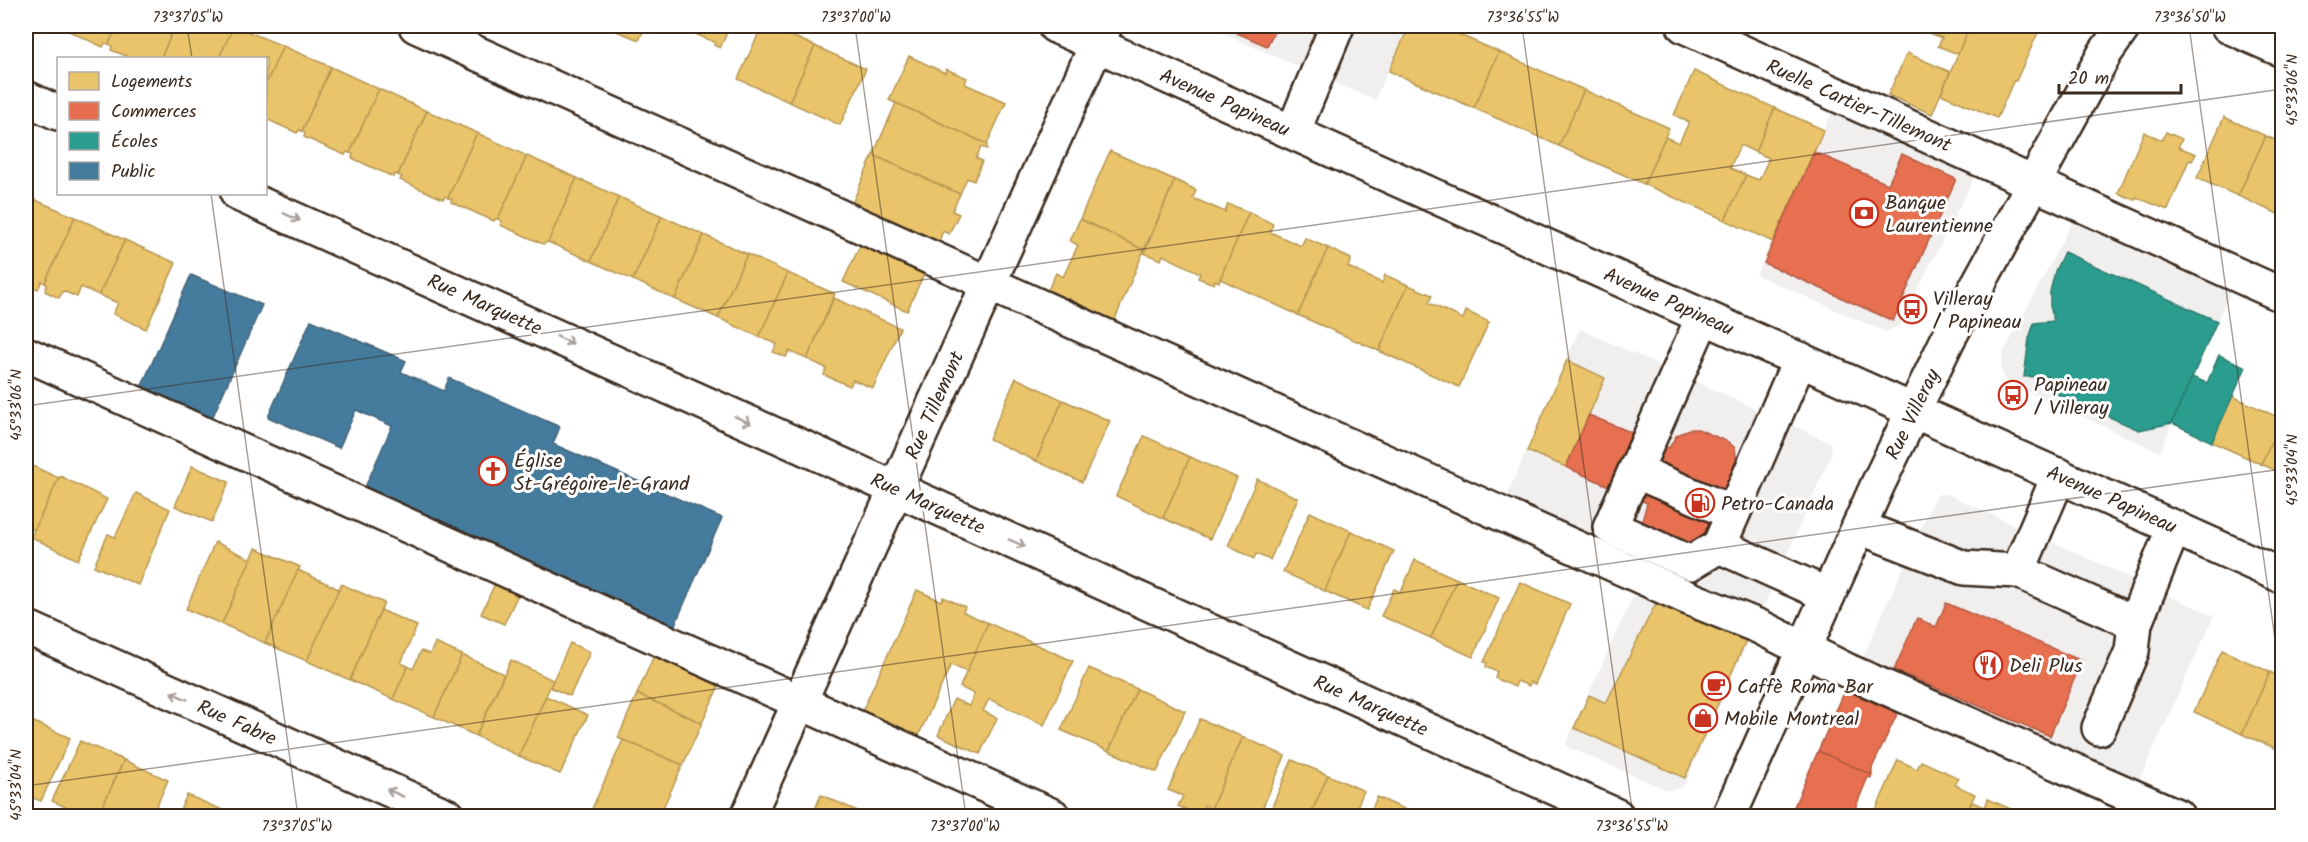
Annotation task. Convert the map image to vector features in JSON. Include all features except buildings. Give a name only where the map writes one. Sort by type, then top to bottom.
[{"type":"street","points":[[416,26],[2177,816]]},
{"type":"street","name":"Avenue Papineau","points":[[1055,26],[1100,35],[1293,132],[2283,576]]},
{"type":"street","points":[[1293,132],[1336,26]]},
{"type":"street","name":"Ruelle Cartier-Tillemont","points":[[1684,26],[2283,295]]},
{"type":"street","name":"Rue Villeray","points":[[1729,816],[1859,527],[1948,339],[2105,52],[2124,26]]},
{"type":"street","points":[[2228,26],[2283,50]]},
{"type":"street","name":"Rue Tillemont","points":[[748,816],[1100,35]]},
{"type":"street","points":[[26,98],[57,113]]},
{"type":"street","name":"Rue Marquette","points":[[240,195],[1617,816]]},
{"type":"street","points":[[1703,317],[1611,527],[1691,563],[1719,546],[1800,359]]},
{"type":"street","points":[[26,354],[1053,816]]},
{"type":"street","points":[[1635,471],[1732,513]]},
{"type":"street","points":[[2018,572],[2059,475]]},
{"type":"street","points":[[1859,527],[1964,568],[2018,572],[2135,623]]},
{"type":"street","points":[[2099,728],[2132,651],[2135,623],[2174,527]]},
{"type":"street","points":[[1719,546],[1828,596]]},
{"type":"street","name":"Rue Fabre","points":[[26,627],[448,816]]},
{"type":"shaded area","points":[[1206,26],[1408,26],[1375,100]]},
{"type":"shaded area","name":"Banque Laurentienne","points":[[1835,105],[1978,170],[1900,325],[1886,332],[1756,275]]},
{"type":"shaded area","points":[[2077,213],[2233,285],[2160,452],[2008,383],[2001,371],[2002,356]]},
{"type":"shaded area","points":[[1580,329],[1831,443],[1832,453],[1759,617],[1504,502]]},
{"type":"shaded area","points":[[1939,494],[1947,494],[2214,616],[2137,785],[1859,666],[1933,501]]},
{"type":"shaded area","points":[[1637,587],[1750,636],[1685,784],[1678,789],[1667,790],[1565,746]]},
{"type":"place","name":"Banque Laurentienne","points":[[1864,213]]},
{"type":"place","name":"Villeray / Papineau","points":[[1912,309]]},
{"type":"place","name":"Papineau / Villeray","points":[[2013,395]]},
{"type":"place","name":"Église St-Grégoire-le-Grand","points":[[493,471]]},
{"type":"place","name":"Petro-Canada","points":[[1700,503]]},
{"type":"place","name":"Deli Plus","points":[[1988,665]]},
{"type":"place","name":"Caffè Roma Bar","points":[[1716,686]]},
{"type":"place","name":"Mobile Montreal","points":[[1703,718]]}]
